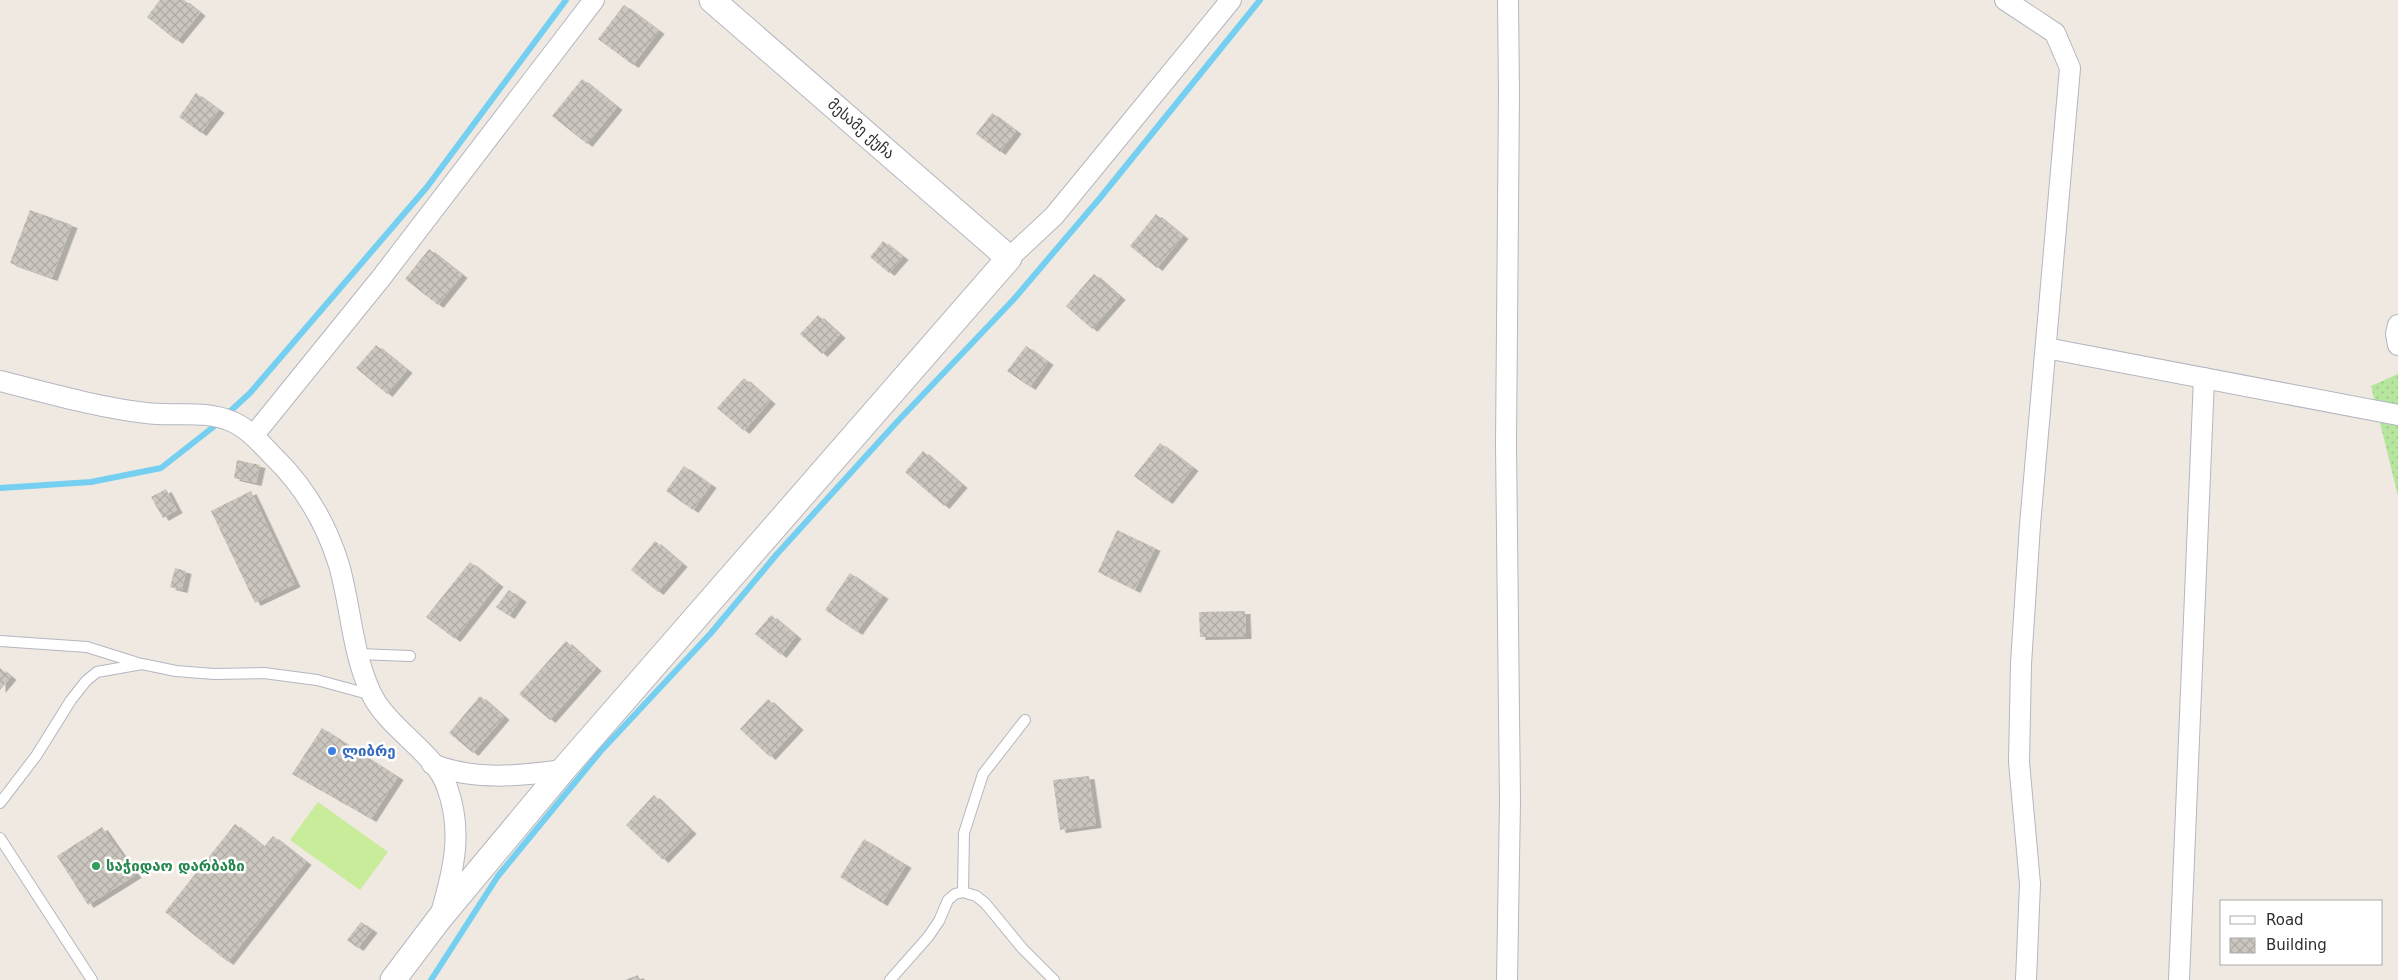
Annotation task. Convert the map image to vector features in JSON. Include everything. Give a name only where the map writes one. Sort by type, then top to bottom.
[{"type":"street","points":[[253,436],[381,278],[594,0]]},
{"type":"street","name":"მესამე ქუჩა","points":[[712,0],[1009,258]]},
{"type":"street","points":[[393,980],[439,919],[563,770],[1009,258],[1054,216],[1231,0]]},
{"type":"street","points":[[1507,980],[1510,801],[1506,444],[1508,0]]},
{"type":"street","points":[[2005,0],[2055,33],[2070,68],[2030,525],[2021,664],[2019,762],[2030,884],[2026,980]]},
{"type":"street","points":[[2398,325],[2396,334],[2398,345]]},
{"type":"street","points":[[2046,348],[2398,415]]},
{"type":"street","points":[[2179,980],[2204,378]]},
{"type":"street","points":[[0,381],[60,397],[148,414],[186,412],[213,416],[232,422],[253,436],[286,468],[322,520],[339,565],[358,654],[372,695],[390,720],[432,764],[447,784],[453,806],[457,844],[450,884],[439,919]]},
{"type":"street","points":[[432,764],[474,776],[532,774],[563,770]]},
{"type":"lane","points":[[0,641],[87,647],[142,664],[176,671],[214,674],[264,673],[316,680],[372,695]]},
{"type":"lane","points":[[358,654],[410,656]]},
{"type":"lane","points":[[0,803],[36,756],[86,682],[98,672],[142,664]]},
{"type":"lane","points":[[963,892],[964,833],[983,774],[1025,720]]},
{"type":"lane","points":[[0,838],[92,980]]},
{"type":"lane","points":[[890,980],[939,921],[948,900],[955,894],[963,892],[976,896],[985,902],[1022,948],[1054,980]]},
{"type":"green space","points":[[2398,374],[2398,496],[2371,386]]},
{"type":"green space","points":[[318,802],[388,852],[360,890],[290,840]]},
{"type":"building","points":[[160,0],[184,0],[200,13],[177,41],[147,17]]},
{"type":"building","points":[[624,5],[659,31],[633,65],[598,39]]},
{"type":"building","points":[[582,79],[617,107],[587,144],[552,116]]},
{"type":"building","points":[[196,93],[219,110],[201,133],[179,117]]},
{"type":"building","points":[[992,113],[1016,131],[1000,152],[976,134]]},
{"type":"building","points":[[30,210],[72,225],[52,278],[10,263]]},
{"type":"building","points":[[1156,214],[1183,236],[1157,268],[1130,246]]},
{"type":"building","points":[[883,241],[903,257],[889,273],[870,257]]},
{"type":"building","points":[[429,249],[462,275],[438,305],[405,279]]},
{"type":"building","points":[[1094,274],[1120,297],[1092,329],[1066,306]]},
{"type":"building","points":[[818,315],[840,335],[822,354],[800,334]]},
{"type":"building","points":[[376,345],[407,370],[387,394],[356,368]]},
{"type":"building","points":[[1026,346],[1048,362],[1030,387],[1007,371]]},
{"type":"building","points":[[744,378],[770,401],[744,431],[717,408]]},
{"type":"building","points":[[1160,443],[1193,468],[1167,501],[1134,476]]},
{"type":"building","points":[[923,451],[962,485],[944,506],[905,472]]},
{"type":"building","points":[[237,460],[260,465],[256,483],[234,478]]},
{"type":"building","points":[[684,466],[711,485],[693,510],[666,491]]},
{"type":"building","points":[[166,489],[177,510],[163,518],[151,497]]},
{"type":"building","points":[[251,491],[295,584],[255,603],[211,511]]},
{"type":"building","points":[[1117,530],[1155,548],[1135,590],[1098,572]]},
{"type":"building","points":[[655,541],[682,564],[658,592],[631,570]]},
{"type":"building","points":[[470,562],[498,584],[455,639],[426,617]]},
{"type":"building","points":[[175,568],[186,571],[182,590],[170,587]]},
{"type":"building","points":[[850,573],[883,596],[857,632],[825,610]]},
{"type":"building","points":[[509,590],[521,599],[509,616],[496,607]]},
{"type":"building","points":[[1245,611],[1246,636],[1200,637],[1199,612]]},
{"type":"building","points":[[771,615],[796,636],[781,655],[755,634]]},
{"type":"building","points":[[566,641],[596,668],[550,720],[519,694]]},
{"type":"building","points":[[0,668],[11,677],[0,690]]},
{"type":"building","points":[[480,696],[504,717],[473,753],[449,733]]},
{"type":"building","points":[[768,699],[798,727],[770,757],[740,729]]},
{"type":"building","name":"ლიბრე","points":[[322,728],[398,777],[371,819],[292,774]]},
{"type":"building","points":[[1089,776],[1096,825],[1060,830],[1053,780]]},
{"type":"building","points":[[654,795],[691,831],[663,860],[626,825]]},
{"type":"building","points":[[235,824],[264,847],[273,836],[306,862],[228,962],[165,912]]},
{"type":"building","name":"საჭიდაო დარბაზი","points":[[102,827],[136,875],[88,905],[57,856]]},
{"type":"building","points":[[864,839],[906,865],[882,903],[840,877]]},
{"type":"building","points":[[361,922],[372,930],[358,948],[347,940]]},
{"type":"building","points":[[638,975],[640,980],[625,980]]},
{"type":"waterway","points":[[0,488],[91,482],[161,468],[212,428],[250,393],[427,187],[566,0]]},
{"type":"waterway","points":[[431,980],[498,876],[600,752],[711,633],[777,554],[896,423],[1014,299],[1100,198],[1260,0]]},
{"type":"place","name":"ლიბრე","points":[[332,751]]},
{"type":"place","name":"საჭიდაო დარბაზი","points":[[96,866]]}]
